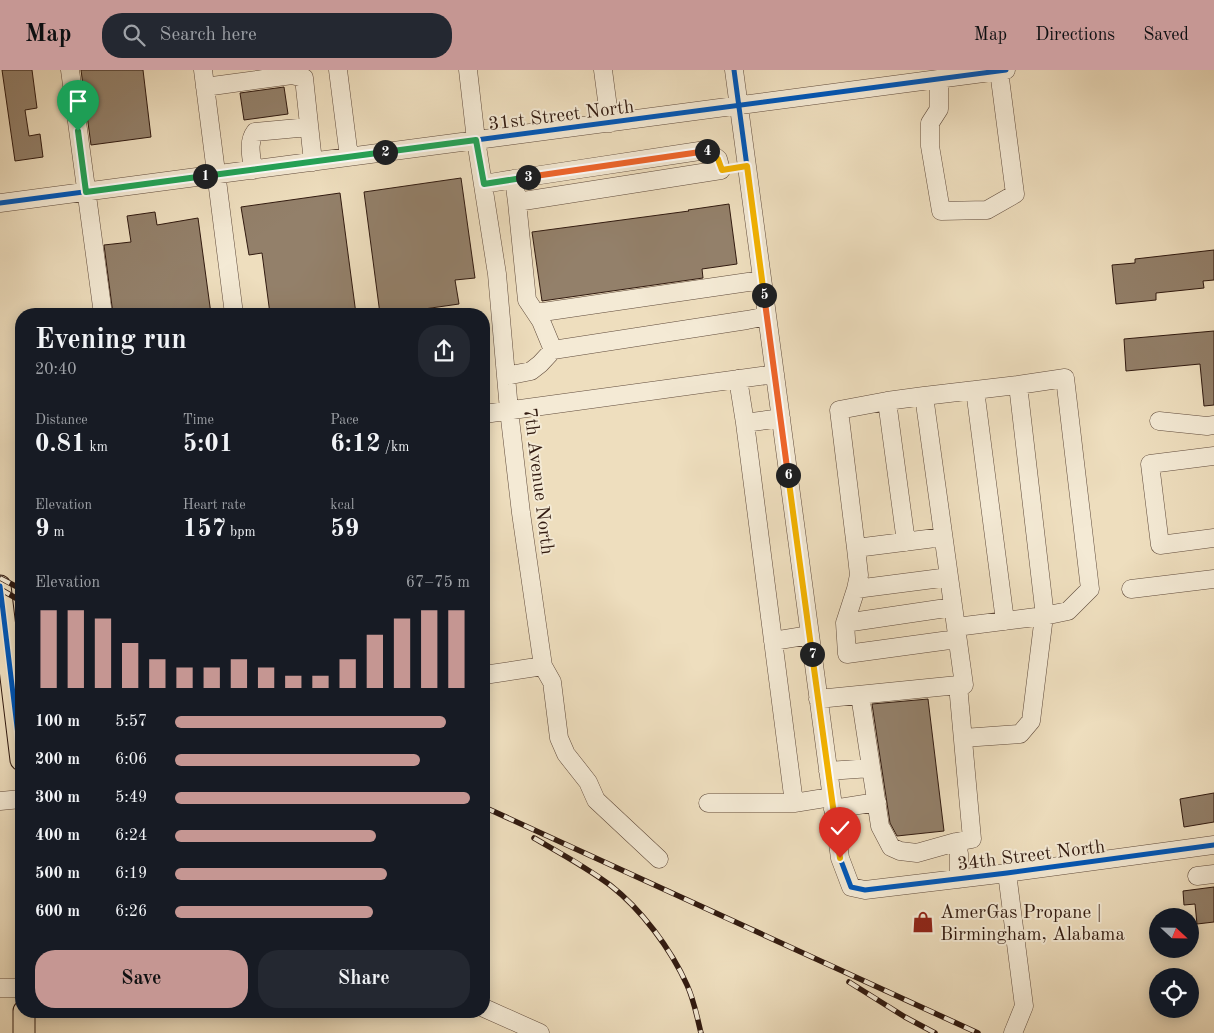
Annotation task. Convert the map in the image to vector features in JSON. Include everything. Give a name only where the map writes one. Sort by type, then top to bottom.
[{"type":"main road","points":[[0,586],[15,710]]},
{"type":"main road","points":[[24,1018],[24,1033]]},
{"type":"street","points":[[70,70],[102,308]]},
{"type":"street","points":[[338,70],[349,157]]},
{"type":"street","name":"7th Avenue North","points":[[468,70],[476,140],[497,274],[509,410],[521,513],[543,666],[552,682],[559,738],[566,754],[588,782],[596,800],[658,859]]},
{"type":"street","points":[[603,70],[610,123]]},
{"type":"street","points":[[734,70],[832,803]]},
{"type":"street","points":[[939,79],[939,109],[930,123],[930,146],[941,211],[987,210],[1014,194],[998,71]]},
{"type":"street","name":"31st Street North","points":[[0,203],[610,123],[738,105],[901,77],[939,79],[998,71]]},
{"type":"street","points":[[233,308],[204,78],[292,75],[304,78],[313,162]]},
{"type":"street","points":[[253,170],[250,144],[255,132],[309,127]]},
{"type":"street","points":[[484,184],[706,150],[718,159],[722,170]]},
{"type":"street","points":[[517,202],[747,166]]},
{"type":"street","points":[[514,179],[527,300],[541,321],[553,350]]},
{"type":"street","points":[[536,313],[762,280]]},
{"type":"street","points":[[506,376],[531,371],[553,350],[767,316]]},
{"type":"street","points":[[490,413],[775,374]]},
{"type":"street","points":[[1065,378],[1090,589],[1068,611],[1005,621],[956,633],[848,654],[845,624],[859,574],[839,410],[887,401],[975,390],[1065,378]]},
{"type":"street","points":[[738,379],[794,803]]},
{"type":"street","points":[[963,738],[1020,734],[1031,720],[1044,608],[1018,385]]},
{"type":"street","points":[[975,390],[1005,621]]},
{"type":"street","points":[[818,699],[964,685],[924,396]]},
{"type":"street","points":[[887,401],[906,542]]},
{"type":"street","points":[[745,423],[781,418]]},
{"type":"street","points":[[1160,421],[1207,426],[1214,425]]},
{"type":"street","points":[[1214,456],[1150,464],[1160,545],[1214,538]]},
{"type":"street","points":[[856,548],[943,537]]},
{"type":"street","points":[[856,589],[949,577]]},
{"type":"street","points":[[1131,589],[1214,579]]},
{"type":"street","points":[[845,624],[953,607]]},
{"type":"street","points":[[773,641],[810,635]]},
{"type":"street","points":[[490,674],[543,666]]},
{"type":"street","points":[[860,695],[880,826],[891,847],[900,851],[917,853],[972,839],[958,685]]},
{"type":"street","points":[[828,771],[871,768]]},
{"type":"street","points":[[0,801],[15,800]]},
{"type":"street","points":[[708,803],[877,802]]},
{"type":"street","name":"34th Street North","points":[[832,803],[840,858],[852,887],[865,890],[1007,873],[1214,844]]},
{"type":"street","points":[[956,842],[959,854],[959,879]]},
{"type":"street","points":[[1007,873],[1024,1006],[1012,1033]]},
{"type":"street","points":[[0,988],[15,988]]},
{"type":"street","points":[[490,1011],[540,1033]]},
{"type":"building","points":[[2,70],[32,70],[37,108],[25,110],[29,136],[40,134],[43,157],[15,161]]},
{"type":"building","points":[[81,70],[143,70],[151,137],[91,145]]},
{"type":"building","points":[[284,87],[288,114],[244,120],[240,93]]},
{"type":"building","points":[[461,178],[475,278],[455,280],[459,304],[431,308],[379,308],[364,192]]},
{"type":"building","points":[[340,193],[355,308],[269,308],[262,253],[249,255],[241,207]]},
{"type":"building","points":[[729,204],[737,264],[702,269],[703,278],[542,301],[532,232]]},
{"type":"building","points":[[155,212],[157,225],[198,218],[210,308],[112,308],[104,245],[131,242],[127,216]]},
{"type":"building","points":[[1214,250],[1214,280],[1203,281],[1204,288],[1156,293],[1156,300],[1116,304],[1112,265],[1135,263],[1135,259]]},
{"type":"building","points":[[1214,331],[1214,405],[1204,406],[1200,364],[1126,371],[1124,339]]},
{"type":"building","points":[[928,699],[944,831],[897,836],[890,823],[872,704]]},
{"type":"building","points":[[1214,793],[1214,822],[1184,827],[1180,799]]},
{"type":"building","points":[[1214,887],[1214,922],[1199,924],[1199,908],[1195,908],[1195,904],[1184,905],[1183,891]]},
{"type":"railway","points":[[0,578],[15,586]]},
{"type":"railway","points":[[0,589],[15,598]]},
{"type":"railway","points":[[490,810],[978,1033]]},
{"type":"railway","points":[[534,838],[610,885],[644,918],[673,958],[687,985],[701,1033]]},
{"type":"railway","points":[[849,982],[905,1017],[935,1033]]},
{"type":"cycle path","points":[[734,70],[840,858],[851,887],[865,890],[1214,845]]},
{"type":"cycle path","points":[[0,203],[1006,70]]},
{"type":"cycle path","points":[[0,586],[15,710]]},
{"type":"place","name":"AmerGas Propane | Birmingham, Alabama","points":[[923,922]]},
{"type":"route","points":[[78,131],[86,192],[476,140],[484,184],[706,150],[718,159],[722,170],[747,166],[840,858]]}]
